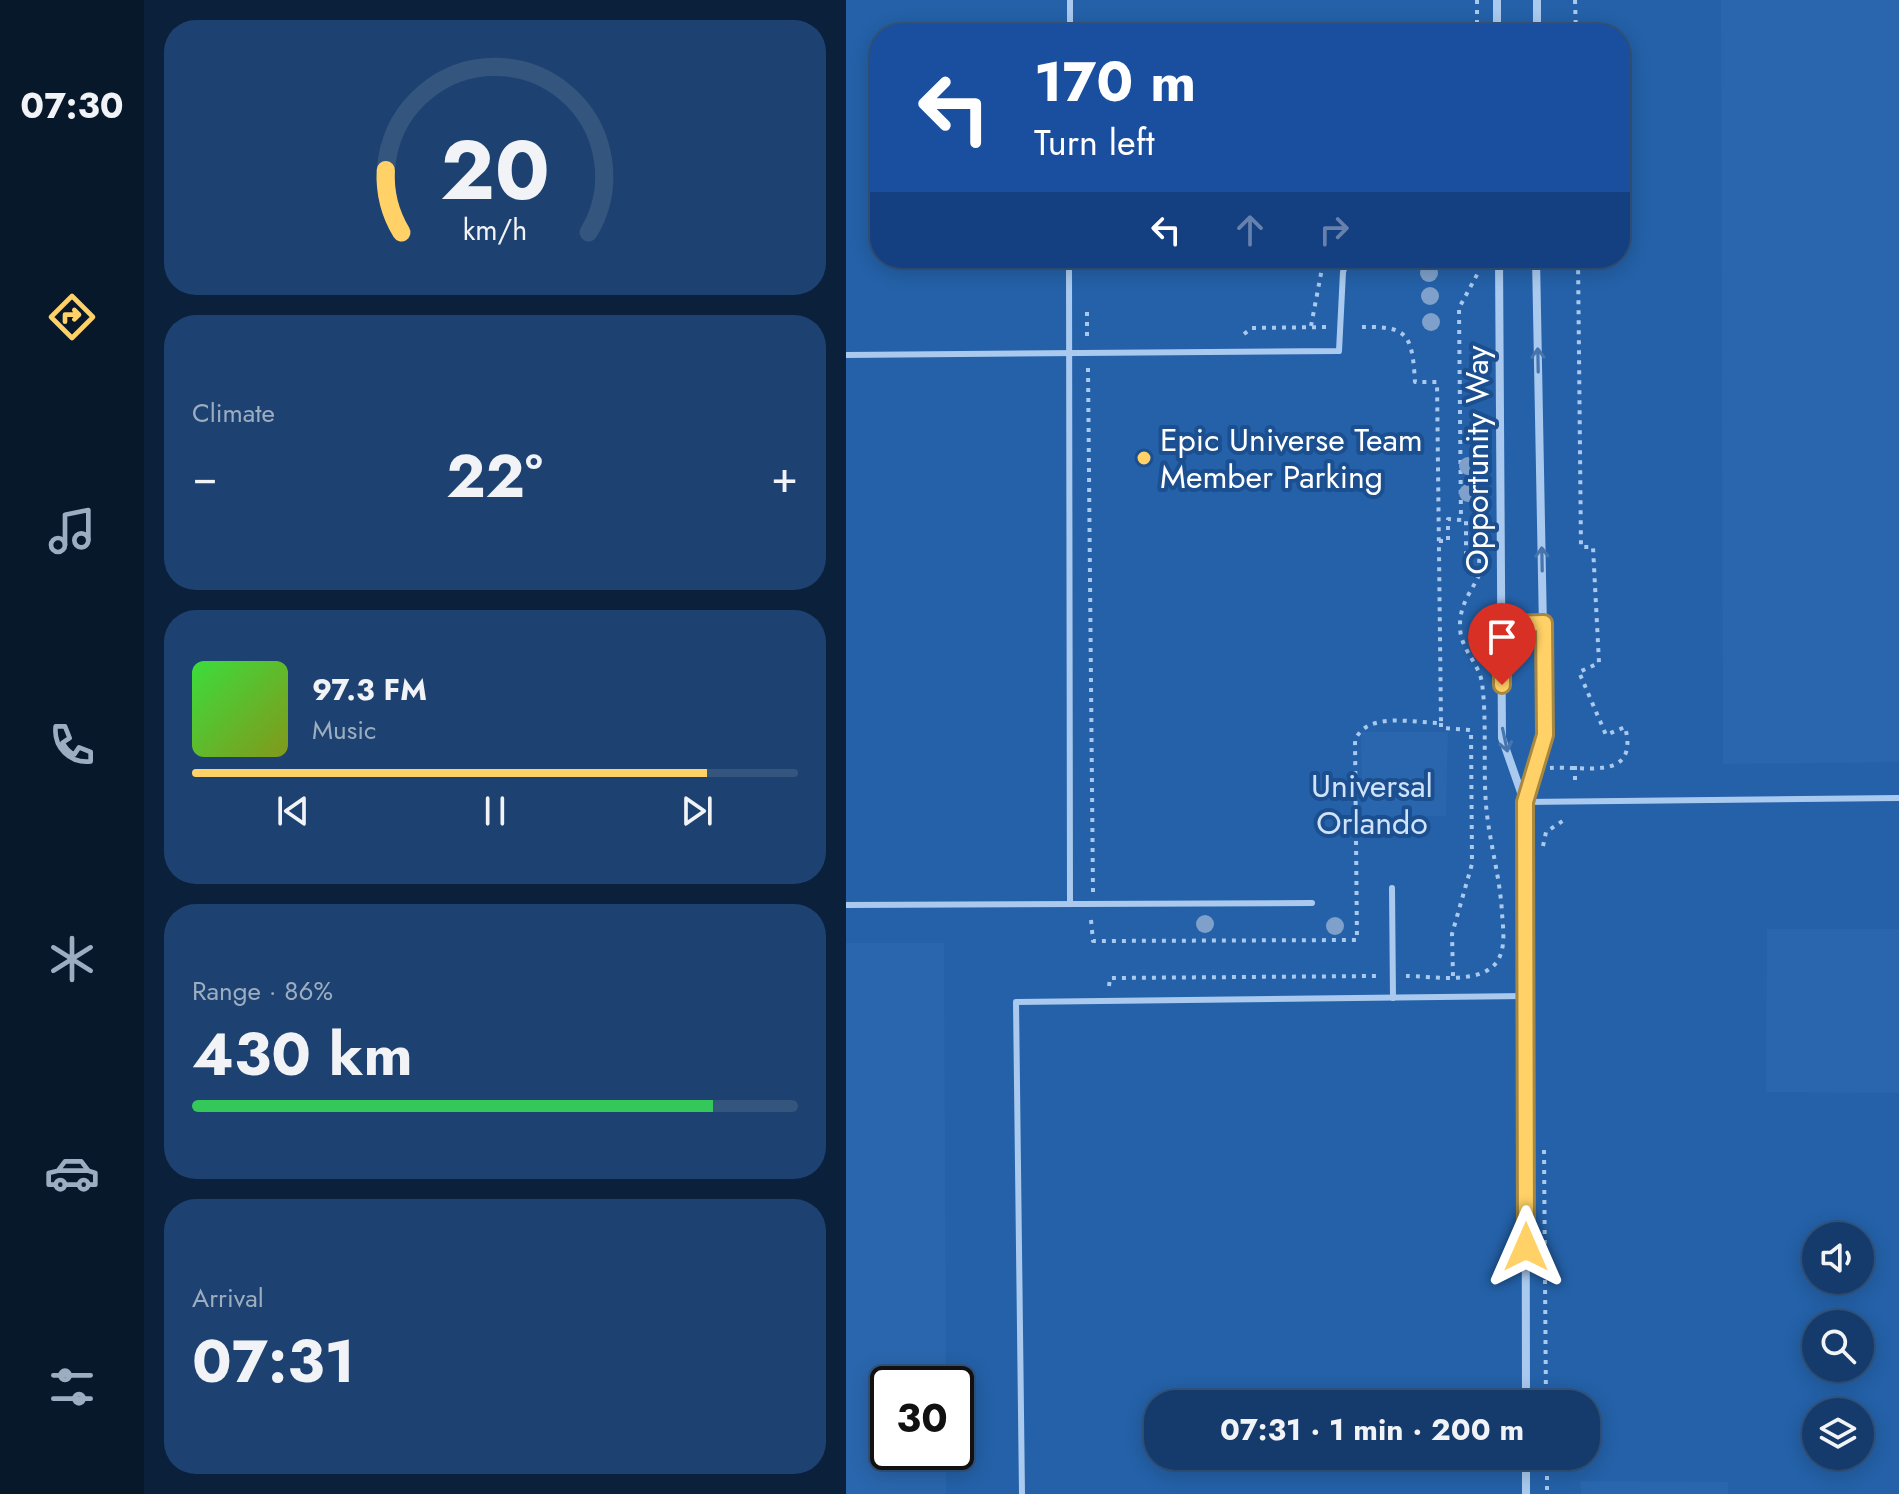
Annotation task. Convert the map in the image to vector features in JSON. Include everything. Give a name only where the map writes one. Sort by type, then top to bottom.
[{"type":"street","points":[[1497,0],[1497,24]]},
{"type":"street","points":[[1537,0],[1537,24]]},
{"type":"street","name":"Opportunity Way","points":[[1499,268],[1502,738],[1525,802]]},
{"type":"street","name":"Opportunity Way","points":[[1526,1390],[1525,802],[1545,735],[1536,268]]},
{"type":"street","points":[[1526,1470],[1526,1494]]},
{"type":"lane","points":[[1070,0],[1070,24]]},
{"type":"lane","points":[[1069,268],[1070,904]]},
{"type":"lane","points":[[846,355],[1339,351],[1344,268]]},
{"type":"lane","points":[[1502,624],[1544,623]]},
{"type":"lane","points":[[1525,802],[1899,798]]},
{"type":"lane","points":[[1392,888],[1393,998]]},
{"type":"lane","points":[[846,905],[1312,903]]},
{"type":"lane","points":[[1022,1494],[1016,1002],[1525,996]]},
{"type":"path","points":[[1477,0],[1477,24]]},
{"type":"path","points":[[1575,0],[1576,24]]},
{"type":"path","points":[[1311,327],[1322,268]]},
{"type":"path","points":[[1461,520],[1459,308],[1479,268]]},
{"type":"path","points":[[1535,770],[1575,766],[1590,771],[1608,768],[1618,764],[1628,748],[1625,727],[1606,735],[1579,672],[1599,663],[1593,547],[1581,547],[1578,268]]},
{"type":"path","points":[[1087,305],[1093,941],[1357,940],[1355,740],[1360,728],[1371,722],[1441,723]]},
{"type":"path","points":[[1235,334],[1249,334],[1252,328],[1386,326],[1403,332],[1413,345],[1415,382],[1437,382],[1441,728],[1471,730],[1472,864],[1452,934],[1453,976]]},
{"type":"path","points":[[1087,336],[1099,336]]},
{"type":"path","points":[[1108,1001],[1110,978],[1453,976],[1474,975],[1488,970],[1497,961],[1503,942],[1497,860],[1490,836],[1484,775],[1482,682],[1461,642],[1460,626],[1464,597],[1481,571],[1483,561],[1466,560],[1466,520],[1448,519],[1448,541],[1439,541]]},
{"type":"path","points":[[1542,849],[1546,832],[1564,819],[1575,818],[1575,766]]},
{"type":"path","points":[[1484,775],[1514,772]]},
{"type":"path","points":[[1078,920],[1093,920]]},
{"type":"path","points":[[1544,1149],[1546,1390]]},
{"type":"path","points":[[1547,1470],[1547,1494]]},
{"type":"green space","name":"Universal Orlando","points":[[846,0],[1899,0],[1899,1494],[846,1494]]},
{"type":"building","points":[[1721,0],[1899,0],[1899,762],[1723,764]]},
{"type":"building","points":[[1361,732],[1448,732],[1446,816],[1362,816]]},
{"type":"building","points":[[1767,929],[1899,929],[1899,1093],[1766,1092]]},
{"type":"building","points":[[846,943],[944,943],[946,1366],[870,1366],[870,1470],[946,1470],[946,1494],[846,1494]]},
{"type":"building","points":[[1580,1481],[1728,1482],[1728,1494],[1581,1494]]},
{"type":"place","name":"Epic Universe Team Member Parking","points":[[1144,458]]},
{"type":"route","points":[[1502,685],[1502,624],[1544,623],[1545,735],[1525,802],[1526,1247]]}]
